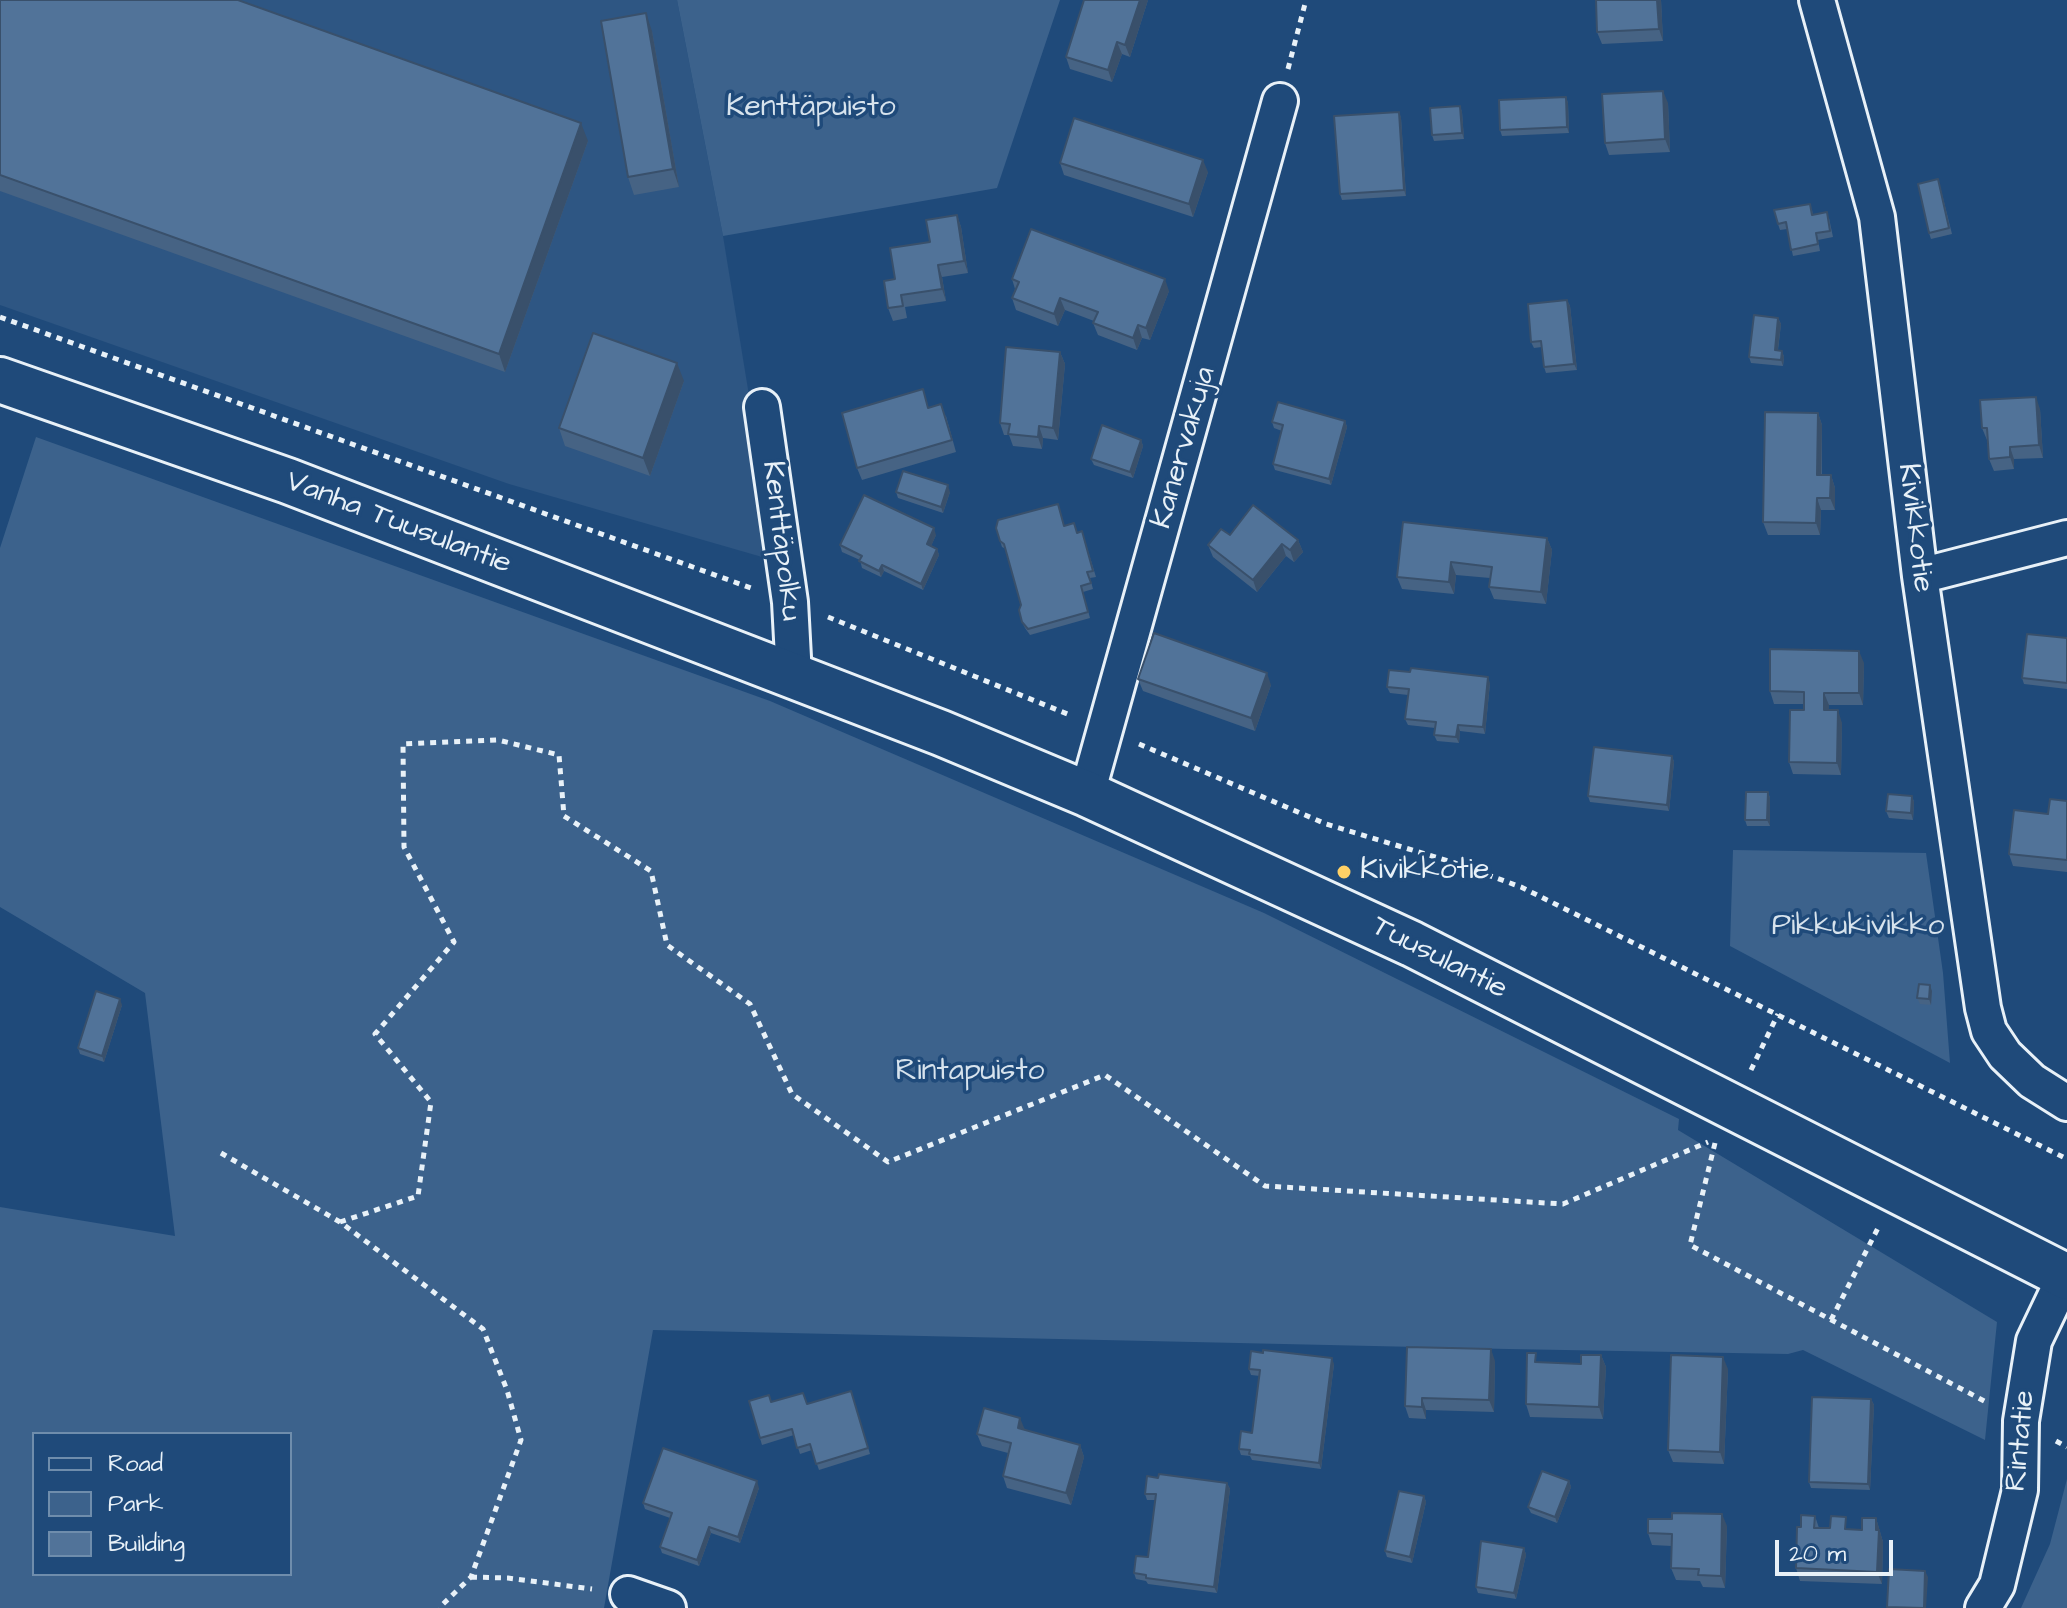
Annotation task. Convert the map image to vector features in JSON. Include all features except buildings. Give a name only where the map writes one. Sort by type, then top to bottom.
[{"type":"main road","name":"Vanha Tuusulantie","points":[[0,380],[288,481],[794,676]]},
{"type":"main road","name":"Tuusulantie","points":[[794,676],[1087,794],[1412,944],[2066,1276]]},
{"type":"street","name":"Kivikkotie","points":[[1817,0],[1877,217],[1920,576],[1983,1008],[1989,1031],[2005,1055],[2032,1081],[2067,1103]]},
{"type":"street","name":"Kanervakuja","points":[[1087,794],[1280,101]]},
{"type":"street","name":"Kenttäpolku","points":[[762,407],[790,602],[794,676]]},
{"type":"street","points":[[1920,576],[2067,538]]},
{"type":"street","name":"Rintatie","points":[[1983,1608],[1997,1585],[2020,1490],[2021,1421],[2034,1341],[2066,1276]]},
{"type":"street","points":[[628,1594],[668,1608]]},
{"type":"path","points":[[1280,101],[1306,0]]},
{"type":"path","points":[[0,317],[790,602],[1105,729],[1326,824],[1455,863],[1521,887],[2067,1159]]},
{"type":"path","points":[[340,1222],[418,1196],[431,1102],[375,1034],[454,942],[404,847],[403,744],[498,740],[559,755],[564,816],[651,871],[667,945],[750,1004],[792,1094],[888,1162],[1105,1075],[1265,1186],[1563,1204],[1716,1139],[1690,1245],[2021,1421]]},
{"type":"path","points":[[1745,1082],[1778,1014]]},
{"type":"path","points":[[221,1153],[340,1222],[483,1329],[507,1390],[521,1440],[471,1577],[439,1608]]},
{"type":"path","points":[[1831,1320],[1897,1191]]},
{"type":"path","points":[[471,1577],[508,1578],[628,1594]]},
{"type":"shaded area","points":[[0,0],[677,0],[723,236],[776,561],[509,484],[0,305]]},
{"type":"green space","name":"Kenttäpuisto","points":[[677,0],[1060,0],[997,188],[723,236]]},
{"type":"green space","name":"Rintapuisto","points":[[36,437],[770,701],[1264,913],[1679,1119],[1678,1130],[1997,1322],[1985,1440],[1803,1350],[1788,1354],[653,1330],[604,1608],[0,1608],[0,1207],[175,1236],[145,993],[0,907],[0,548]]},
{"type":"green space","name":"Pikkukivikko","points":[[1733,850],[1926,853],[1943,973],[1950,1063],[1730,946]]},
{"type":"green space","points":[[2067,1479],[2067,1608],[2021,1608],[2050,1544]]},
{"type":"place","name":"Kivikkotie","points":[[1344,872]]}]
